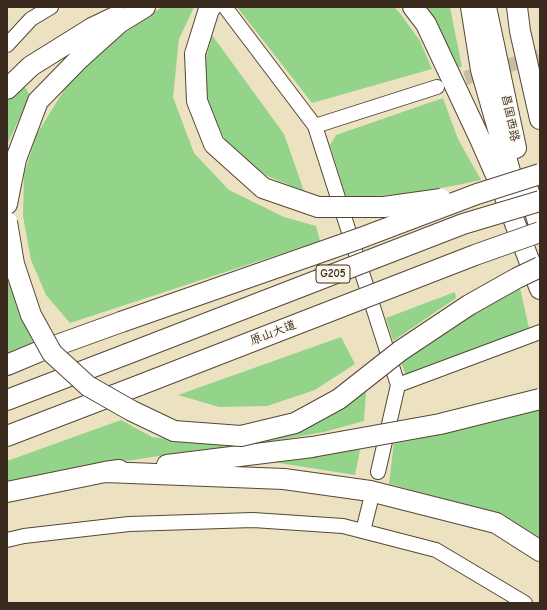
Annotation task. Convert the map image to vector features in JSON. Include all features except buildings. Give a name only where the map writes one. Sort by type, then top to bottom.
[{"type":"highway","points":[[7,89],[31,66],[92,28],[135,7]]},
{"type":"highway","points":[[7,204],[16,159],[38,101],[79,59],[118,23],[145,7]]},
{"type":"highway","points":[[211,7],[209,9],[195,54],[197,101],[214,144],[263,188],[318,207],[384,207],[477,194]]},
{"type":"highway","points":[[413,7],[426,24],[483,146],[502,189],[540,289]]},
{"type":"highway","points":[[471,7],[482,70],[540,280]]},
{"type":"highway","name":"昌国西路","points":[[486,7],[519,164],[540,228]]},
{"type":"highway","points":[[517,7],[520,31],[540,119]]},
{"type":"highway","points":[[7,365],[38,352],[358,239],[477,194],[540,174]]},
{"type":"highway","name":"G205","points":[[7,400],[463,224],[540,201]]},
{"type":"highway","points":[[7,222],[14,264],[31,315],[52,353],[88,386],[132,411],[174,430],[242,436],[295,423],[339,399],[400,351],[469,305],[540,267]]},
{"type":"highway","name":"原山大道","points":[[7,436],[475,255],[540,232]]},
{"type":"highway","points":[[7,492],[105,472],[312,447],[440,424],[540,399]]},
{"type":"highway","points":[[105,472],[284,479],[370,490],[496,523],[540,551]]},
{"type":"lane","points":[[7,45],[31,20],[51,7]]},
{"type":"lane","points":[[225,7],[315,126],[398,385],[378,472]]},
{"type":"lane","points":[[315,126],[437,87]]},
{"type":"lane","points":[[398,385],[540,332]]},
{"type":"lane","points":[[363,531],[371,499]]},
{"type":"lane","points":[[7,540],[129,524],[253,520],[343,526],[436,550],[525,603]]},
{"type":"green space","points":[[162,7],[194,7],[179,39],[173,97],[194,153],[229,190],[284,217],[316,226],[320,241],[70,323],[46,295],[31,260],[23,216],[24,174],[37,134],[64,90],[97,52]]},
{"type":"green space","points":[[237,7],[394,7],[420,41],[432,69],[312,103]]},
{"type":"green space","points":[[421,7],[450,7],[462,67],[452,67]]},
{"type":"green space","points":[[212,35],[284,134],[304,191],[267,176],[230,148],[207,107],[204,67]]},
{"type":"green space","points":[[22,83],[30,95],[7,145],[7,100]]},
{"type":"green space","points":[[443,98],[458,139],[481,180],[400,195],[346,197],[330,145],[336,135]]},
{"type":"green space","points":[[7,274],[21,316],[33,342],[7,353]]},
{"type":"green space","points":[[520,288],[529,328],[406,376],[401,362],[492,302]]},
{"type":"green space","points":[[455,292],[456,298],[393,341],[386,318]]},
{"type":"green space","points":[[341,337],[355,364],[315,390],[267,406],[219,407],[178,395]]},
{"type":"green space","points":[[366,391],[364,421],[324,432],[239,447],[178,453],[70,470],[7,482],[7,461],[121,420],[152,437],[207,444],[257,441],[310,423]]},
{"type":"green space","points":[[540,407],[540,544],[485,510],[389,484],[394,442]]},
{"type":"green space","points":[[361,445],[355,475],[273,462]]},
{"type":"tunnel","points":[[445,84],[540,56]]}]
